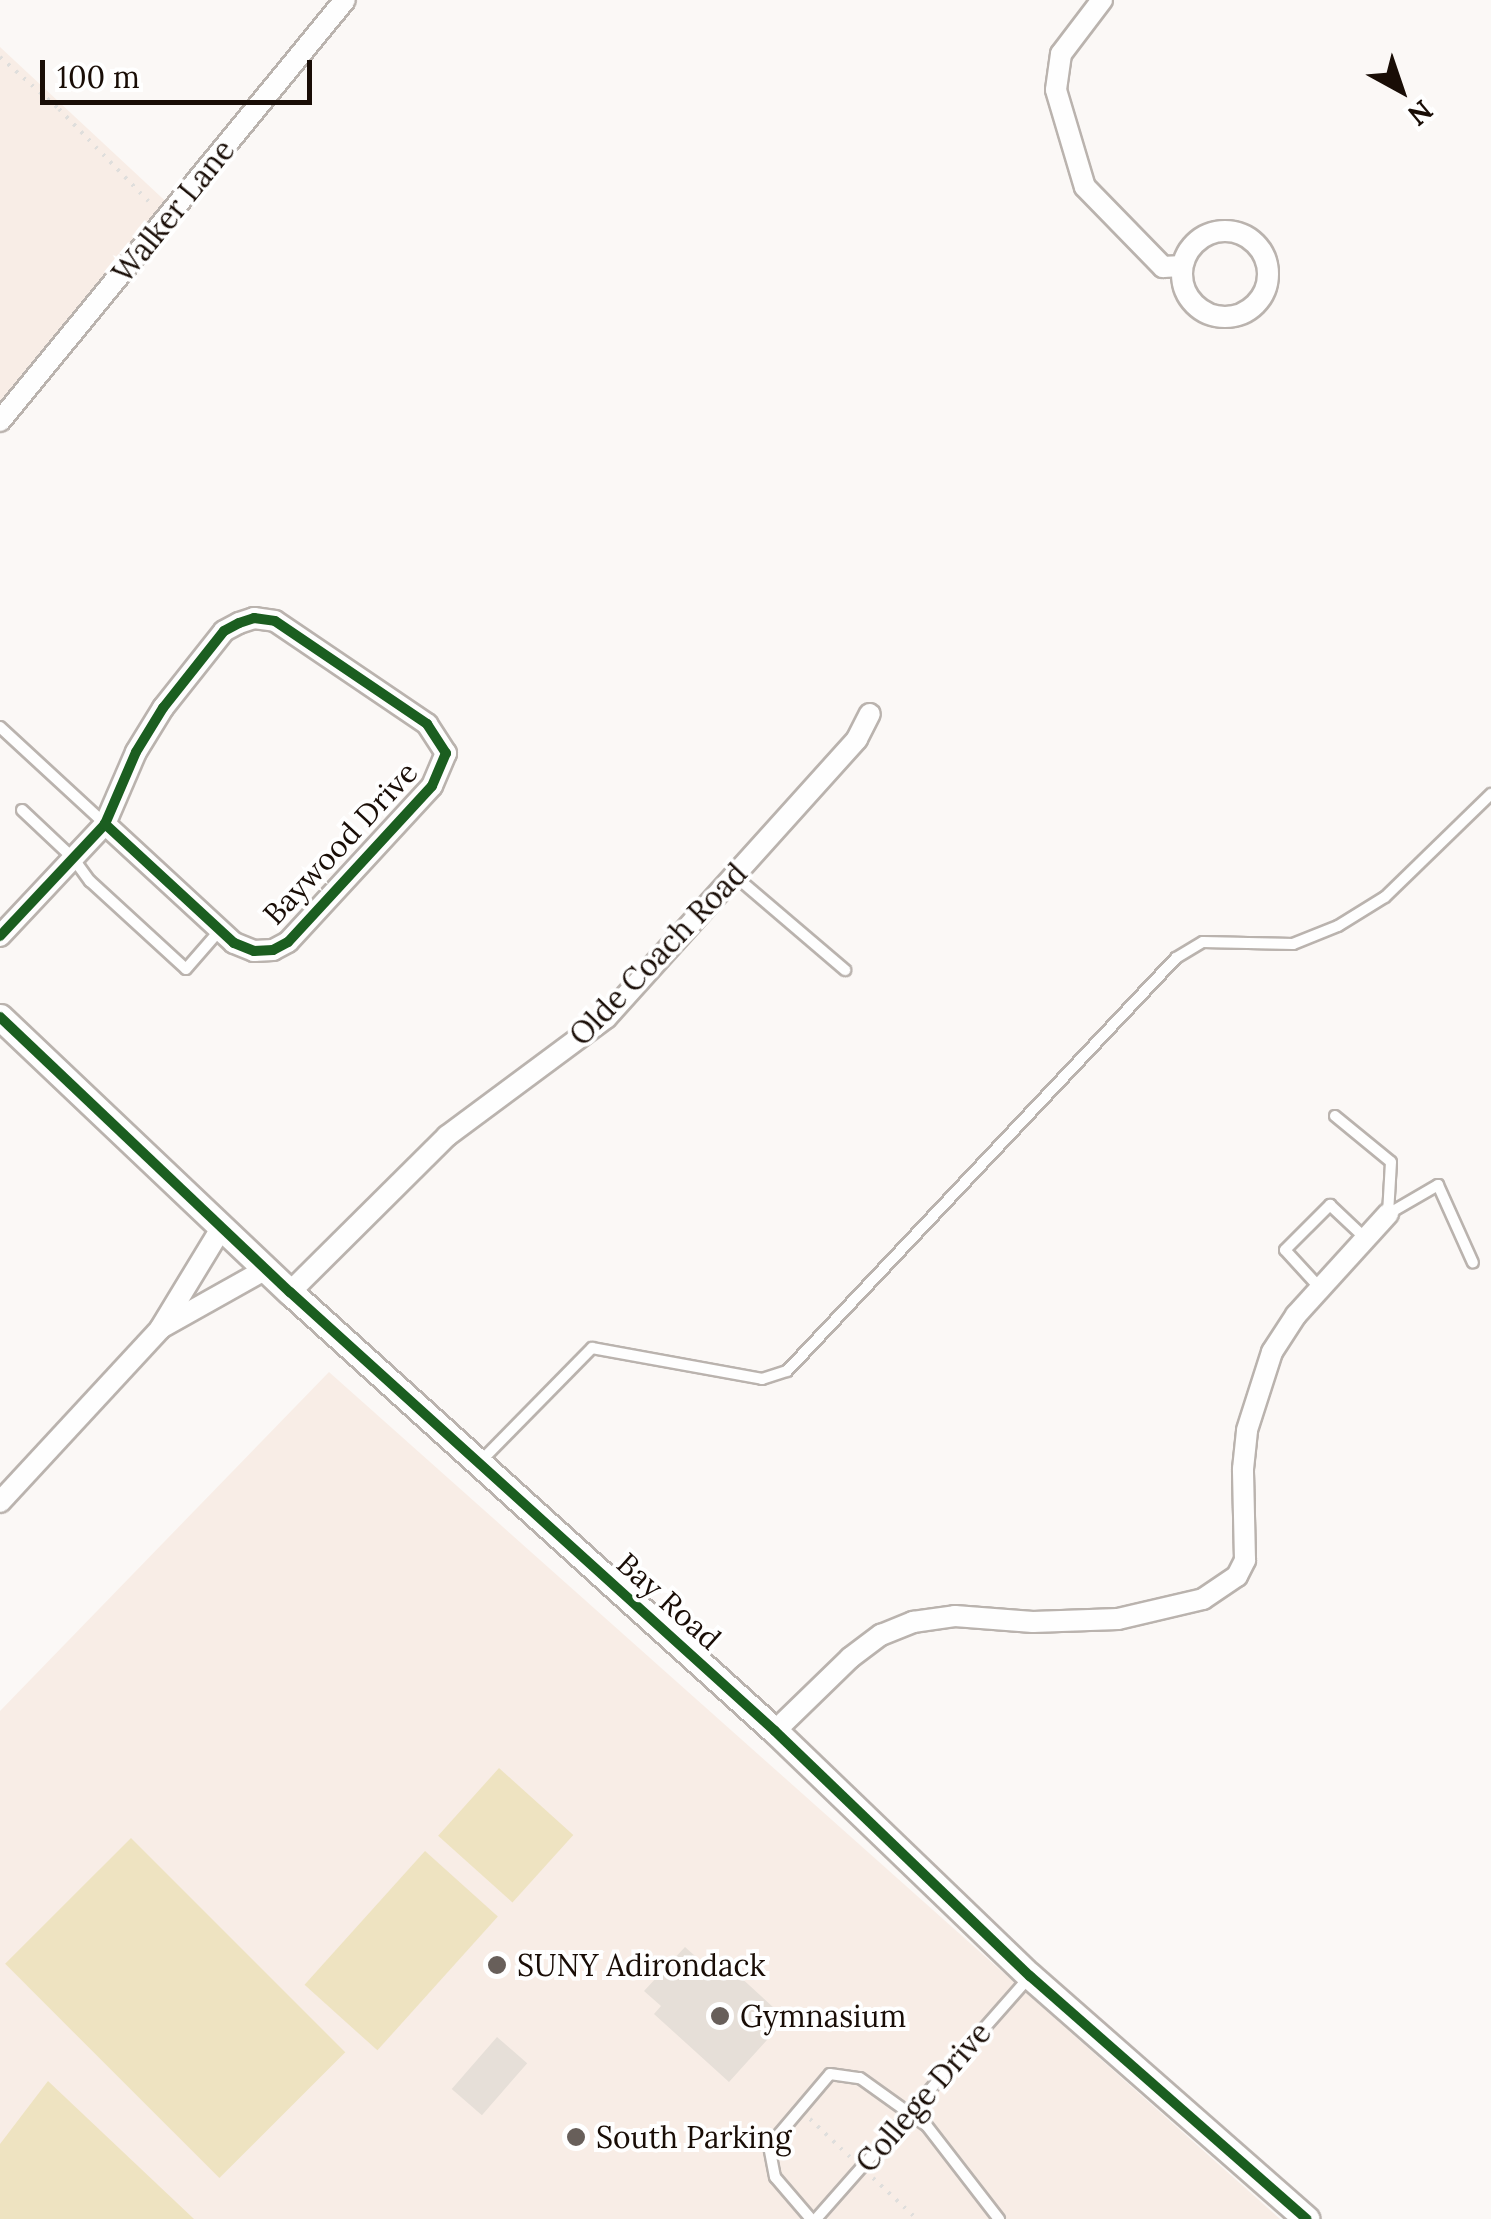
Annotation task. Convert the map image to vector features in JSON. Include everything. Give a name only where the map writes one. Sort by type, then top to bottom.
[{"type":"street","name":"Walker Lane","points":[[0,421],[345,0]]},
{"type":"street","points":[[1102,0],[1061,54],[1056,90],[1085,187],[1163,266],[1182,266]]},
{"type":"street","points":[[1233,230],[1261,248],[1268,281],[1250,310],[1234,317],[1217,317],[1189,299],[1182,266],[1200,238],[1233,230]]},
{"type":"street","name":"Baywood Drive","points":[[0,936],[104,824],[136,752],[163,708],[224,631],[254,618],[275,621],[426,724],[441,739],[446,753],[432,786],[288,942],[273,950],[254,951],[234,943],[104,824]]},
{"type":"street","name":"Olde Coach Road","points":[[290,1292],[447,1136],[606,1018],[856,739],[870,714]]},
{"type":"street","name":"Bay Road","points":[[0,1017],[266,1270],[775,1731],[1030,1976],[1307,2219]]},
{"type":"street","points":[[775,1731],[850,1658],[881,1636],[913,1622],[955,1616],[1034,1622],[1118,1620],[1170,1609],[1222,1588],[1237,1576],[1244,1560],[1243,1470],[1256,1395],[1272,1352],[1319,1287],[1388,1214]]},
{"type":"street","points":[[0,1502],[160,1328],[222,1227]]},
{"type":"street","points":[[160,1328],[266,1270]]},
{"type":"lane","points":[[0,727],[104,824]]},
{"type":"lane","points":[[479,1463],[592,1348],[762,1378],[787,1371],[1176,958],[1203,942],[1293,944],[1338,926],[1385,897],[1491,794]]},
{"type":"lane","points":[[22,810],[72,858],[90,882],[186,969],[220,930]]},
{"type":"lane","points":[[735,876],[846,970]]},
{"type":"lane","points":[[1335,1116],[1392,1162],[1388,1214]]},
{"type":"lane","points":[[1388,1214],[1438,1185],[1473,1263]]},
{"type":"lane","points":[[1319,1287],[1284,1250],[1330,1205],[1364,1238]]},
{"type":"lane","name":"College Drive","points":[[813,2219],[1030,1976]]},
{"type":"lane","points":[[813,2219],[775,2177],[769,2146],[830,2074],[860,2078],[927,2126],[1000,2219]]},
{"type":"path","points":[[0,58],[59,109],[166,220]]},
{"type":"path","points":[[799,2109],[855,2161]]},
{"type":"path","points":[[870,2174],[917,2219]]},
{"type":"shaded area","points":[[0,47],[175,210],[0,416]]},
{"type":"shaded area","name":"SUNY Adirondack","points":[[329,1372],[1280,2219],[0,2219],[0,1711]]},
{"type":"shaded area","points":[[499,1768],[573,1835],[512,1903],[438,1836]]},
{"type":"shaded area","points":[[131,1838],[345,2052],[219,2178],[5,1964]]},
{"type":"shaded area","points":[[425,1851],[498,1917],[377,2050],[305,1985]]},
{"type":"shaded area","points":[[48,2081],[194,2219],[0,2219],[0,2144]]},
{"type":"building","name":"Gymnasium","points":[[685,1947],[704,1964],[714,1953],[786,2019],[729,2082],[654,2014],[661,2006],[644,1991]]},
{"type":"building","points":[[497,2037],[527,2063],[482,2115],[452,2089]]},
{"type":"cycle path","points":[[0,936],[105,824],[136,752],[163,708],[224,631],[239,623],[254,618],[275,621],[427,724],[446,753],[432,786],[288,942],[273,950],[254,951],[234,943],[105,824]]},
{"type":"cycle path","points":[[0,1017],[290,1292],[775,1731],[1030,1976],[1307,2219]]},
{"type":"place","name":"SUNY Adirondack","points":[[497,1965]]},
{"type":"place","name":"Gymnasium","points":[[720,2016]]},
{"type":"place","name":"South Parking","points":[[576,2137]]}]
